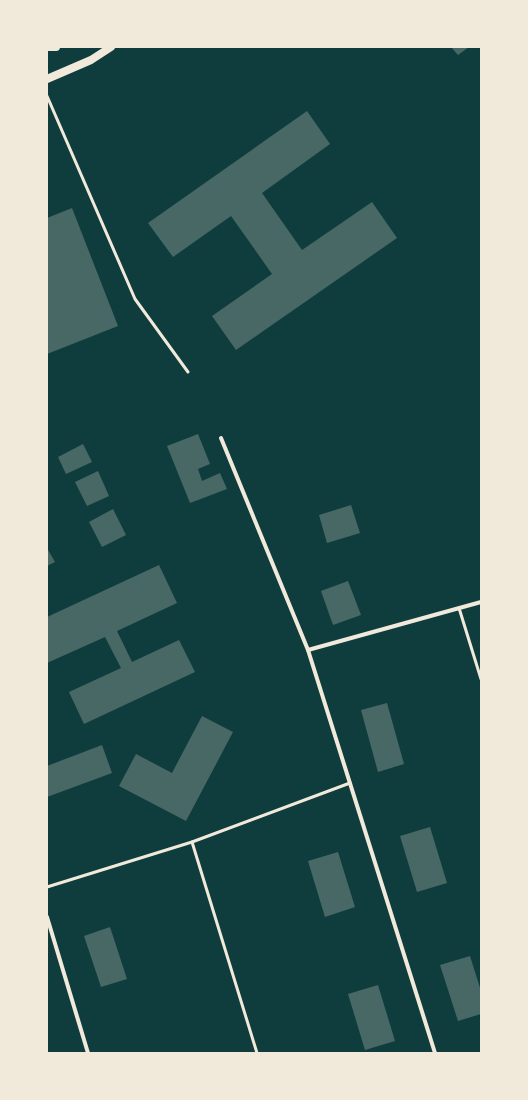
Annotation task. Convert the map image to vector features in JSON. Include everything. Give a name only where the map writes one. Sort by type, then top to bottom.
[{"type":"main road","points":[[47,48],[56,47]]},
{"type":"main road","points":[[47,79],[91,60],[111,47]]},
{"type":"street","points":[[221,438],[308,650],[435,1053]]},
{"type":"street","points":[[308,650],[481,602]]},
{"type":"street","points":[[47,917],[88,1053]]},
{"type":"lane","points":[[47,96],[135,299],[188,372]]},
{"type":"lane","points":[[459,608],[481,679]]},
{"type":"lane","points":[[47,887],[192,842],[350,783]]},
{"type":"lane","points":[[192,842],[257,1053]]},
{"type":"building","points":[[451,47],[469,47],[458,55]]},
{"type":"building","points":[[307,111],[330,144],[262,193],[302,250],[372,202],[397,238],[236,350],[212,316],[272,274],[231,216],[173,257],[148,223]]},
{"type":"building","points":[[72,208],[118,326],[47,354],[47,218]]},
{"type":"building","points":[[198,434],[210,464],[198,469],[202,481],[220,473],[227,489],[190,503],[167,446]]},
{"type":"building","points":[[83,444],[92,462],[66,474],[58,457]]},
{"type":"building","points":[[98,471],[109,496],[87,506],[75,482]]},
{"type":"building","points":[[351,505],[360,533],[327,543],[319,515]]},
{"type":"building","points":[[113,509],[126,535],[102,547],[89,522]]},
{"type":"building","points":[[47,548],[55,562],[47,566]]},
{"type":"building","points":[[159,565],[177,603],[117,631],[132,662],[179,640],[195,672],[84,724],[69,692],[121,668],[105,637],[47,663],[47,617]]},
{"type":"building","points":[[348,581],[361,615],[333,625],[321,591]]},
{"type":"building","points":[[387,703],[404,764],[378,772],[361,710]]},
{"type":"building","points":[[202,716],[233,732],[186,821],[119,786],[136,754],[172,773]]},
{"type":"building","points":[[102,745],[112,773],[47,797],[47,766]]},
{"type":"building","points":[[430,827],[447,883],[417,892],[400,836]]},
{"type":"building","points":[[338,852],[355,907],[325,917],[308,861]]},
{"type":"building","points":[[110,927],[127,979],[101,987],[84,936]]},
{"type":"building","points":[[470,956],[481,991],[481,1014],[458,1021],[440,965]]},
{"type":"building","points":[[378,985],[395,1041],[365,1050],[348,994]]}]
